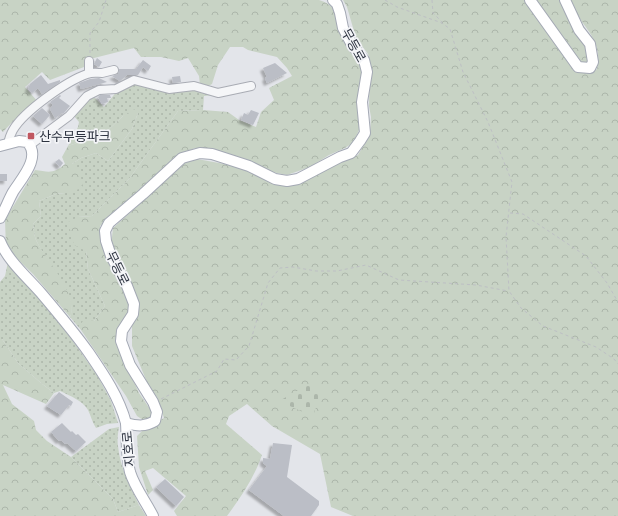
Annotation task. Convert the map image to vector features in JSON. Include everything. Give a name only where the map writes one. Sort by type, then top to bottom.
[{"type":"main road","name":"무등로","points":[[126,423],[138,426],[149,425],[155,422],[157,412],[153,402],[130,365],[121,341],[122,331],[133,314],[134,304],[132,296],[108,248],[105,231],[108,223],[144,194],[182,158],[188,156],[200,153],[212,154],[248,166],[275,179],[287,181],[298,179],[340,157],[351,153],[365,133],[362,102],[368,72],[364,60],[352,45],[343,28],[337,4],[333,0]]},
{"type":"main road","points":[[530,0],[578,67],[590,68],[593,62],[590,44],[579,30],[564,0]]},
{"type":"main road","points":[[0,218],[32,161],[32,149],[27,142],[22,141],[4,145]]},
{"type":"main road","points":[[0,241],[6,254],[62,316],[99,368],[116,395],[123,411],[126,423]]},
{"type":"main road","name":"지호로","points":[[126,423],[128,465],[130,473],[134,484],[154,516]]},
{"type":"street","points":[[89,61],[89,73]]},
{"type":"street","points":[[4,145],[14,128],[34,108],[72,80],[89,73],[102,73],[114,70]]},
{"type":"street","points":[[30,145],[69,116],[87,96],[100,90],[116,89],[134,80],[168,89],[194,86],[218,93],[251,86]]},
{"type":"path","points":[[89,61],[90,33],[100,22],[106,0]]},
{"type":"path","points":[[386,0],[397,7],[442,23]]},
{"type":"path","points":[[432,0],[433,13],[450,29],[463,72],[488,122],[512,182],[510,213],[506,238],[509,292],[521,308],[543,326],[596,347],[614,359],[618,364]]},
{"type":"path","points":[[510,213],[523,214],[586,256],[607,283],[618,302]]},
{"type":"path","points":[[153,402],[217,372],[224,359],[236,360],[245,351],[249,346],[268,283],[280,268],[293,267],[316,271],[337,271],[366,265],[399,280],[476,286],[509,292]]},
{"type":"green space","points":[[0,0],[319,0],[331,6],[334,10],[344,39],[363,70],[361,125],[354,142],[345,148],[329,155],[310,167],[287,175],[272,172],[210,148],[195,148],[178,155],[100,226],[100,238],[111,268],[126,294],[131,311],[116,331],[121,353],[139,393],[154,415],[148,419],[143,420],[137,416],[126,396],[81,330],[81,324],[84,319],[94,321],[105,306],[88,269],[86,251],[74,245],[68,222],[78,217],[92,216],[129,179],[178,111],[203,110],[228,112],[239,120],[256,127],[261,112],[274,100],[269,88],[292,76],[277,57],[248,50],[243,47],[230,47],[218,65],[212,84],[206,87],[200,85],[199,76],[188,58],[179,61],[161,57],[141,57],[134,48],[90,59],[84,67],[50,80],[42,72],[25,87],[38,102],[20,118],[16,118],[3,132],[0,129]]},
{"type":"green space","points":[[343,0],[525,0],[558,48],[580,73],[591,73],[597,69],[597,48],[590,32],[574,9],[570,0],[618,0],[618,516],[353,516],[331,507],[320,454],[272,426],[247,404],[229,416],[226,424],[262,455],[247,487],[227,516],[177,516],[174,511],[186,496],[153,468],[145,471],[153,490],[148,495],[139,467],[137,436],[143,430],[164,418],[157,397],[149,387],[132,346],[132,323],[137,307],[112,248],[113,228],[186,162],[197,159],[242,168],[277,185],[292,184],[358,155],[370,134],[370,64],[368,54],[356,38],[347,7]]},
{"type":"green space","points":[[534,0],[561,0],[587,44],[589,64],[585,64],[577,59]]},
{"type":"green space","points":[[135,83],[200,89],[213,95],[204,96],[203,110],[178,111],[129,179],[92,216],[78,217],[86,251],[88,269],[105,306],[94,321],[81,324],[81,330],[70,317],[70,299],[60,278],[36,240],[33,224],[41,216],[39,201],[56,194],[65,193],[72,164],[81,158],[96,153],[108,161],[132,129],[138,113],[123,116],[104,134],[68,146],[79,122],[74,116],[88,99],[93,96],[104,107],[118,90]]},
{"type":"green space","points":[[134,109],[138,113],[132,129],[108,161],[96,153],[81,158],[72,164],[80,173],[83,188],[56,194],[39,201],[41,216],[33,224],[35,238],[41,250],[61,278],[66,289],[72,308],[70,317],[33,274],[6,248],[5,220],[35,170],[48,172],[58,169],[65,164],[62,157],[68,146],[104,134],[123,116]]},
{"type":"green space","points":[[8,262],[48,306],[97,375],[111,401],[118,423],[107,424],[96,428],[88,410],[82,404],[76,399],[60,391],[54,393],[41,383],[18,363],[2,339],[0,339],[0,282],[5,276]]},
{"type":"green space","points":[[0,339],[2,339],[18,363],[54,393],[46,404],[3,385],[12,404],[34,421],[36,430],[47,441],[71,457],[113,499],[118,512],[139,505],[146,516],[0,516]]},
{"type":"green space","points":[[310,384],[322,390],[314,413],[303,412],[279,401]]},
{"type":"green space","points":[[119,427],[119,454],[126,476],[139,505],[118,512],[113,499],[71,457],[109,429]]},
{"type":"building","points":[[97,58],[102,62],[99,67],[94,64]]},
{"type":"building","points":[[143,60],[151,66],[148,71],[143,67],[138,75],[127,75],[120,81],[112,76],[118,74],[119,69],[136,69]]},
{"type":"building","points":[[275,63],[287,73],[267,83],[265,78],[267,77],[263,68]]},
{"type":"building","points":[[41,75],[48,84],[60,80],[60,82],[42,94],[38,88],[32,93],[28,89],[30,84]]},
{"type":"building","points":[[180,76],[181,82],[173,83],[172,77]]},
{"type":"building","points":[[99,78],[107,82],[81,89],[79,83],[90,79]]},
{"type":"building","points":[[60,95],[61,96],[59,98],[70,106],[63,114],[62,113],[55,118],[50,109],[53,105],[50,102]]},
{"type":"building","points":[[100,95],[110,95],[111,98],[107,98],[108,102],[102,104],[98,97]]},
{"type":"building","points":[[42,108],[50,115],[42,124],[33,116]]},
{"type":"building","points":[[251,110],[259,113],[253,125],[241,120],[244,113],[248,115]]},
{"type":"building","points":[[59,159],[63,163],[60,167],[55,162]]},
{"type":"building","points":[[0,174],[7,174],[7,181],[0,181]]},
{"type":"building","points":[[59,392],[73,402],[71,406],[69,405],[61,415],[47,406]]},
{"type":"building","points":[[62,423],[71,432],[72,431],[76,435],[78,434],[86,442],[76,451],[67,443],[65,444],[61,440],[59,441],[51,432]]},
{"type":"building","points":[[273,443],[292,445],[287,477],[319,501],[319,505],[311,516],[284,516],[249,490],[267,466],[263,463],[263,458],[270,459]]},
{"type":"building","points":[[165,479],[184,497],[176,506],[156,487]]},
{"type":"place","name":"산수무등파크","points":[[31,136]]}]
